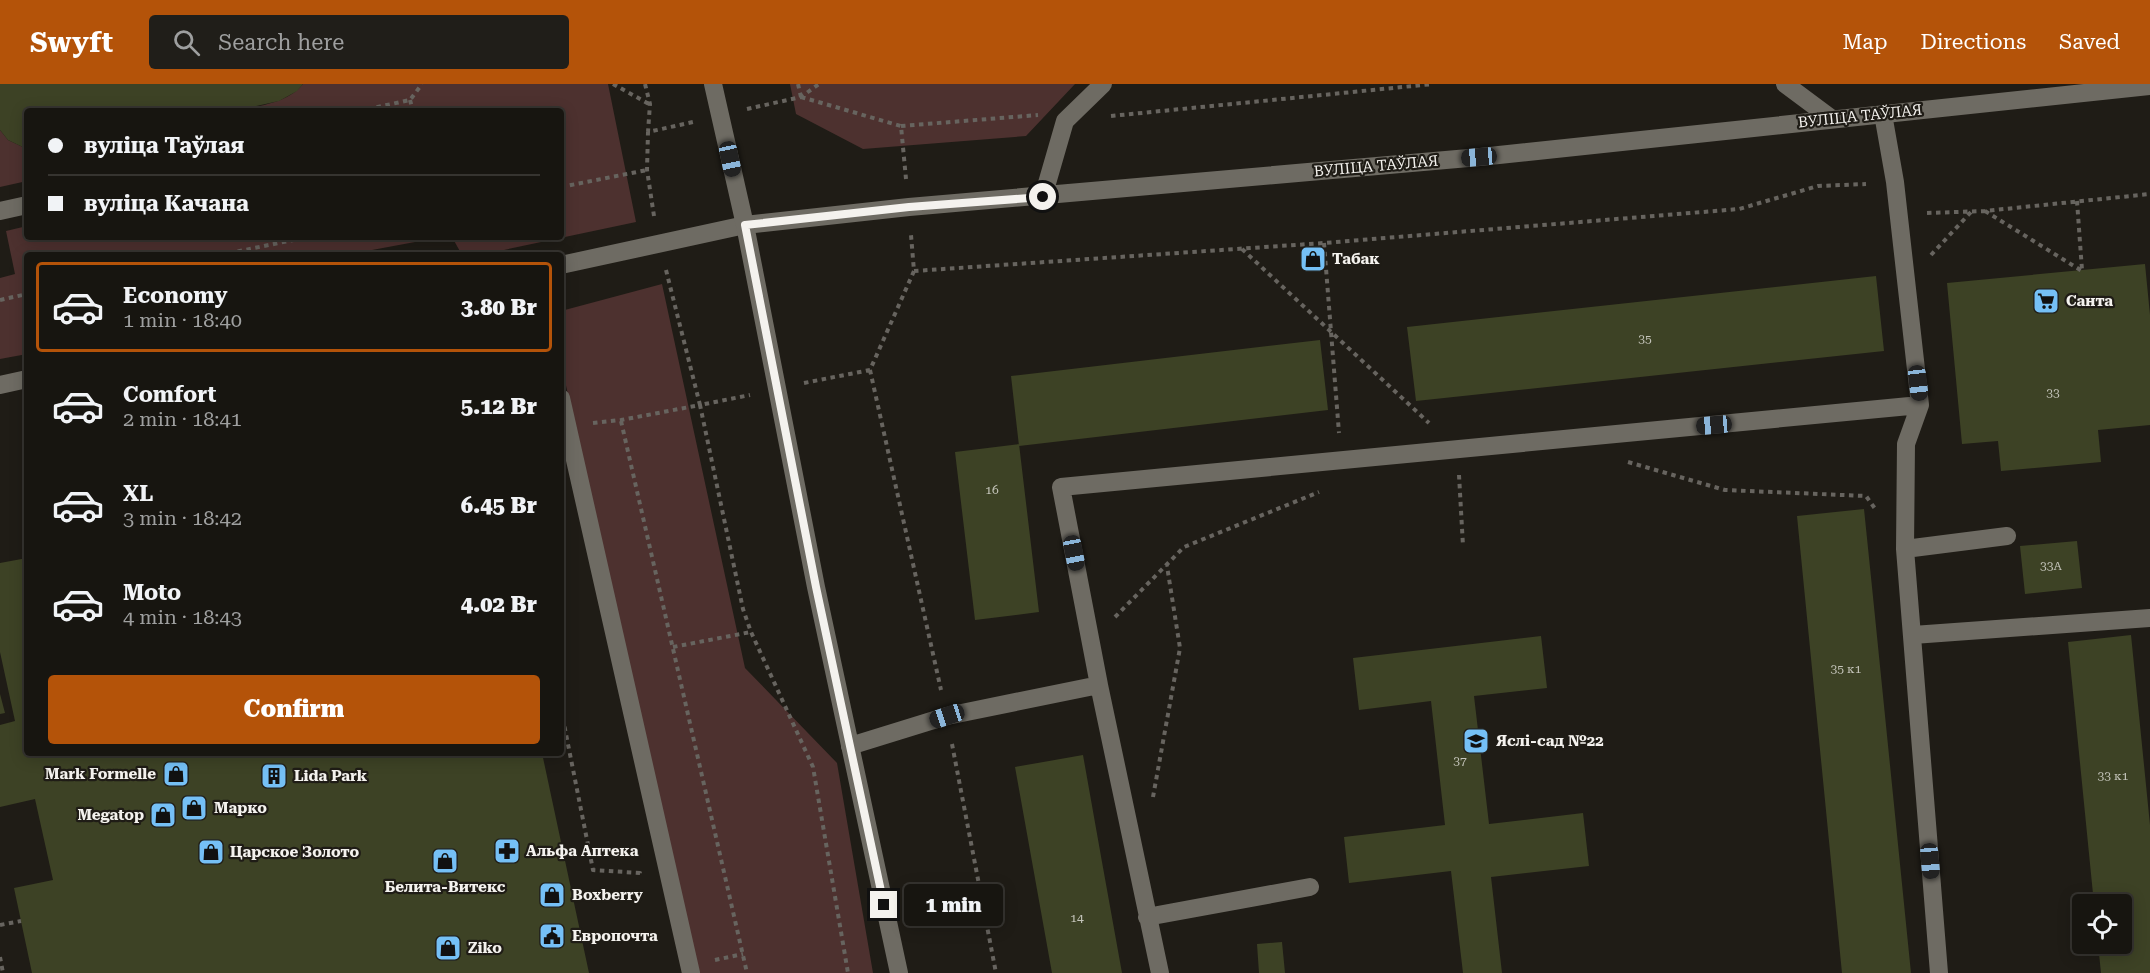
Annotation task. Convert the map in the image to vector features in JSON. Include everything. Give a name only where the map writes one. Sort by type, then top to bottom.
[{"type":"main road","points":[[713,84],[745,225],[816,587],[899,973]]},
{"type":"main road","points":[[1043,197],[1065,121],[1103,84]]},
{"type":"main road","points":[[1785,84],[1832,119]]},
{"type":"main road","name":"ВУЛІЦА ТАЎЛАЯ","points":[[564,264],[745,225],[909,207],[1479,157],[2150,86]]},
{"type":"main road","points":[[1883,114],[1895,182],[1920,405],[1906,444],[1905,549],[1939,973]]},
{"type":"main road","points":[[0,211],[24,206]]},
{"type":"main road","points":[[0,385],[24,380]]},
{"type":"main road","points":[[1160,973],[1099,685],[1061,487],[1920,405]]},
{"type":"main road","points":[[564,412],[691,973]]},
{"type":"main road","points":[[1905,549],[2007,536]]},
{"type":"main road","points":[[1913,636],[2150,618]]},
{"type":"main road","points":[[850,746],[947,716],[1099,685]]},
{"type":"main road","points":[[1147,917],[1310,887]]},
{"type":"path","points":[[372,108],[410,99],[422,84]]},
{"type":"path","points":[[613,84],[650,104]]},
{"type":"path","points":[[645,84],[650,104],[648,132]]},
{"type":"path","points":[[798,84],[801,97]]},
{"type":"path","points":[[801,97],[819,84]]},
{"type":"path","points":[[801,97],[901,126],[1033,115],[1065,121],[1433,84]]},
{"type":"path","points":[[410,99],[412,108]]},
{"type":"path","points":[[901,126],[914,271],[1324,243],[1739,209],[1818,186],[1895,182],[1913,202],[1929,214],[1985,211],[2150,194]]},
{"type":"path","points":[[564,186],[646,170]]},
{"type":"path","points":[[1985,211],[2082,271],[2077,201]]},
{"type":"path","points":[[1926,261],[1971,212]]},
{"type":"path","points":[[235,252],[293,240]]},
{"type":"path","points":[[1324,243],[1341,460]]},
{"type":"path","points":[[1242,249],[1457,450],[1462,546]]},
{"type":"path","points":[[0,300],[24,295]]},
{"type":"path","points":[[870,370],[947,716],[996,973]]},
{"type":"path","points":[[567,426],[621,420],[700,405],[743,609],[751,632],[813,767],[848,973]]},
{"type":"path","points":[[621,420],[747,973]]},
{"type":"path","points":[[1622,460],[1725,490],[1866,496],[1905,549]]},
{"type":"path","points":[[1091,641],[1184,547],[1327,489]]},
{"type":"path","points":[[1151,806],[1180,648],[1166,565]]},
{"type":"path","points":[[673,647],[751,632]]},
{"type":"path","points":[[564,724],[593,870],[640,873],[642,884]]},
{"type":"path","points":[[0,925],[21,921]]},
{"type":"path","points":[[0,957],[3,973]]},
{"type":"shaded area","points":[[303,84],[608,84],[636,222],[564,237],[564,108],[251,108],[280,100]]},
{"type":"shaded area","points":[[790,84],[1075,84],[1026,136],[863,149],[796,114]]},
{"type":"shaded area","points":[[0,130],[8,140],[24,148],[24,182],[0,187]]},
{"type":"shaded area","points":[[24,227],[24,240],[426,240],[361,252],[24,252],[24,355],[0,359],[0,278],[15,274],[6,231]]},
{"type":"shaded area","points":[[454,240],[551,240],[494,252],[460,252]]},
{"type":"shaded area","points":[[662,284],[745,668],[837,763],[873,973],[691,973],[564,376],[564,310]]},
{"type":"building","points":[[0,84],[303,84],[297,91],[279,101],[248,108],[24,108],[24,148],[8,140],[0,130]]},
{"type":"building","points":[[2145,264],[2150,315],[2150,425],[2098,430],[2101,462],[2001,471],[1998,441],[1962,444],[1947,283]]},
{"type":"building","points":[[1876,276],[1884,351],[1416,401],[1407,327]]},
{"type":"building","points":[[1320,340],[1328,410],[1019,446],[1011,376]]},
{"type":"building","points":[[1019,444],[1039,612],[975,620],[955,452]]},
{"type":"building","points":[[1864,509],[1911,973],[1842,973],[1797,516]]},
{"type":"building","points":[[2077,541],[2082,588],[2025,594],[2020,546]]},
{"type":"building","name":"Lida Park","points":[[24,559],[24,756],[543,756],[589,973],[32,973],[14,888],[53,880],[35,799],[0,807],[0,725],[15,721],[0,652],[0,563]]},
{"type":"building","points":[[2131,635],[2150,825],[2150,973],[2101,973],[2099,954],[2132,954],[2132,894],[2093,894],[2068,642]]},
{"type":"building","points":[[1541,636],[1547,688],[1474,696],[1489,824],[1583,813],[1589,866],[1491,877],[1502,973],[1463,973],[1451,871],[1349,883],[1344,837],[1445,825],[1431,701],[1359,710],[1353,658]]},
{"type":"building","points":[[0,694],[5,713],[0,714]]},
{"type":"building","points":[[1083,755],[1122,973],[1052,973],[1015,767]]},
{"type":"building","points":[[1282,942],[1285,973],[1259,973],[1257,944]]},
{"type":"place","name":"Табак","points":[[1313,259]]},
{"type":"place","name":"Санта","points":[[2046,301]]},
{"type":"place","name":"Яслі-сад №22","points":[[1476,741]]},
{"type":"place","name":"Mark Formelle","points":[[176,774]]},
{"type":"place","name":"Lida Park","points":[[274,776]]},
{"type":"place","name":"Марко","points":[[194,808]]},
{"type":"place","name":"Megatop","points":[[163,815]]},
{"type":"place","name":"Альфа Аптека","points":[[507,851]]},
{"type":"place","name":"Царское Золото","points":[[211,852]]},
{"type":"place","name":"Белита-Витекс","points":[[445,861]]},
{"type":"place","name":"Boxberry","points":[[552,895]]},
{"type":"place","name":"Европочта","points":[[552,936]]},
{"type":"place","name":"Ziko","points":[[448,948]]},
{"type":"route","points":[[884,905],[816,587],[745,225],[909,207],[1043,197]]}]
